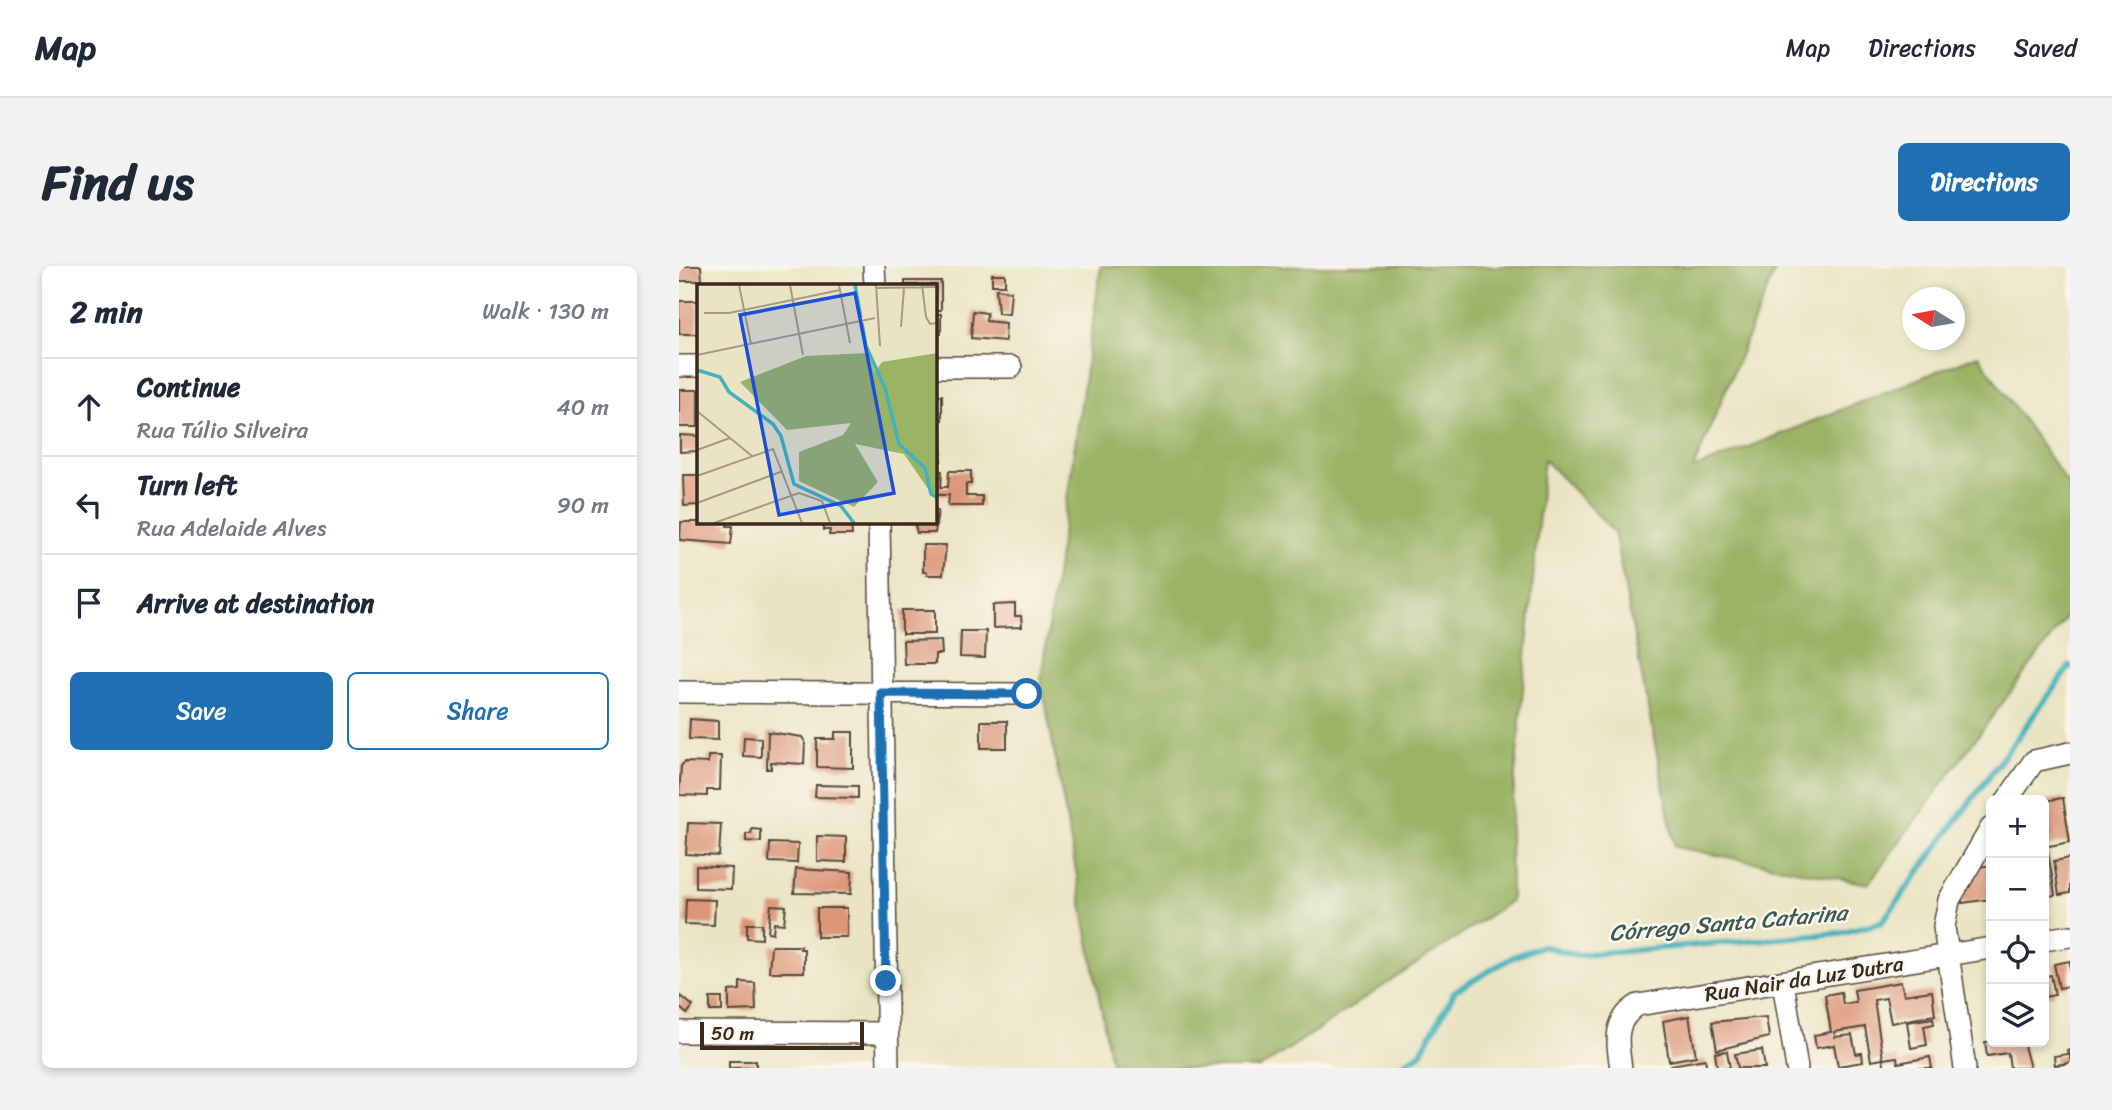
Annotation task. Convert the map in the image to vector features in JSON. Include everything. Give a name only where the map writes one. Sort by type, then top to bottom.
[{"type":"street","points":[[679,366],[697,366]]},
{"type":"street","points":[[936,367],[1011,367]]},
{"type":"street","points":[[879,523],[888,1068]]},
{"type":"street","points":[[679,692],[1027,694]]},
{"type":"street","points":[[2010,795],[2034,761],[2070,753]]},
{"type":"street","points":[[1965,1068],[1944,927],[1949,900],[1986,837]]},
{"type":"street","points":[[2049,939],[2070,936]]},
{"type":"street","name":"Rua Nair da Luz Dutra","points":[[1621,1068],[1617,1043],[1621,1020],[1638,1006],[1986,949]]},
{"type":"street","points":[[1783,982],[1797,1068]]},
{"type":"street","points":[[679,1032],[887,1033]]},
{"type":"green space","points":[[1101,266],[1777,266],[1693,469],[1978,355],[2070,487],[2070,612],[1868,884],[1675,847],[1614,532],[1544,459],[1510,832],[1511,901],[1260,1068],[1112,1068],[1041,679]]},
{"type":"building","points":[[679,266],[701,266],[702,281],[679,281]]},
{"type":"building","points":[[992,274],[1005,274],[1005,285],[992,285]]},
{"type":"building","points":[[905,281],[941,281],[941,310],[936,310],[936,284],[905,284]]},
{"type":"building","points":[[996,289],[1011,291],[1009,314],[998,313]]},
{"type":"building","points":[[679,301],[697,301],[697,334],[679,334]]},
{"type":"building","points":[[973,311],[987,313],[986,321],[1006,323],[1005,341],[971,338]]},
{"type":"building","points":[[936,314],[941,314],[941,334],[936,334]]},
{"type":"building","points":[[679,390],[697,390],[697,427],[679,427]]},
{"type":"building","points":[[936,395],[942,395],[942,420],[936,419]]},
{"type":"building","points":[[680,435],[697,436],[697,451],[680,452]]},
{"type":"building","points":[[936,439],[942,439],[941,461],[936,461]]},
{"type":"building","points":[[936,471],[942,471],[941,487],[948,487],[949,471],[971,471],[971,484],[966,484],[966,496],[982,496],[982,506],[948,506],[949,495],[936,495]]},
{"type":"building","points":[[683,475],[697,475],[697,505],[684,506]]},
{"type":"building","points":[[938,510],[935,533],[917,533],[914,523],[936,523]]},
{"type":"building","points":[[681,522],[728,523],[727,526],[733,526],[731,544],[680,540]]},
{"type":"building","points":[[823,523],[851,523],[852,535],[829,535],[830,530],[823,530]]},
{"type":"building","points":[[923,545],[946,545],[943,575],[927,575],[927,572],[923,572]]},
{"type":"building","points":[[1015,604],[1015,616],[1021,616],[1022,627],[993,628],[993,605]]},
{"type":"building","points":[[902,610],[935,610],[935,634],[902,634]]},
{"type":"building","points":[[961,631],[986,631],[985,658],[960,657]]},
{"type":"building","points":[[941,640],[942,654],[935,654],[935,664],[904,664],[903,641]]},
{"type":"building","points":[[690,719],[718,721],[718,740],[689,739]]},
{"type":"building","points":[[981,721],[1007,721],[1007,748],[981,748]]},
{"type":"building","points":[[768,732],[802,737],[805,742],[804,764],[771,762],[771,769],[767,769]]},
{"type":"building","points":[[835,732],[853,732],[853,768],[817,767],[817,739],[835,739]]},
{"type":"building","points":[[744,737],[761,738],[761,757],[743,756]]},
{"type":"building","points":[[708,756],[721,756],[720,790],[707,790],[707,796],[679,795],[681,766],[685,762],[708,763]]},
{"type":"building","points":[[816,785],[858,786],[858,798],[815,797]]},
{"type":"building","points":[[2063,798],[2070,842],[2049,846],[2049,800]]},
{"type":"building","points":[[688,823],[721,824],[719,856],[686,854]]},
{"type":"building","points":[[752,829],[761,830],[761,842],[746,841],[746,834],[751,834]]},
{"type":"building","points":[[817,836],[846,837],[846,862],[817,861]]},
{"type":"building","points":[[770,843],[798,844],[797,863],[769,862]]},
{"type":"building","points":[[2049,858],[2055,895],[2049,896]]},
{"type":"building","points":[[2070,858],[2070,893],[2059,895],[2054,861]]},
{"type":"building","points":[[696,866],[732,868],[731,889],[696,888]]},
{"type":"building","points":[[1986,866],[1986,900],[1962,903],[1962,898],[1980,867]]},
{"type":"building","points":[[796,869],[852,872],[851,894],[794,893]]},
{"type":"building","points":[[686,899],[715,900],[714,925],[685,924]]},
{"type":"building","points":[[771,905],[786,906],[784,924],[774,923],[773,933],[768,932]]},
{"type":"building","points":[[817,908],[847,908],[847,937],[817,937]]},
{"type":"building","points":[[747,924],[762,924],[762,939],[747,938]]},
{"type":"building","points":[[771,946],[801,946],[800,949],[804,949],[804,972],[769,972]]},
{"type":"building","points":[[2070,961],[2070,986],[2059,988],[2054,964]]},
{"type":"building","points":[[2049,975],[2055,995],[2049,996],[2049,984]]},
{"type":"building","points":[[740,982],[755,983],[756,1010],[729,1011],[729,991],[740,990]]},
{"type":"building","points":[[1901,982],[1904,995],[1932,991],[1935,1015],[1891,1023],[1886,998],[1874,1000],[1883,1059],[1871,1061],[1865,1027],[1834,1032],[1835,1037],[1852,1035],[1856,1054],[1862,1053],[1863,1062],[1838,1066],[1834,1045],[1816,1048],[1814,1035],[1831,1032],[1825,995],[1841,992],[1843,1004],[1856,1002],[1854,990]]},
{"type":"building","points":[[681,996],[693,1006],[687,1014],[679,1007]]},
{"type":"building","points":[[710,998],[722,998],[722,1011],[710,1011]]},
{"type":"building","points":[[1689,1016],[1696,1056],[1669,1061],[1663,1021]]},
{"type":"building","points":[[1766,1017],[1769,1037],[1717,1050],[1712,1022]]},
{"type":"building","points":[[1933,1018],[1934,1024],[1924,1026],[1927,1045],[1911,1048],[1907,1022]]},
{"type":"building","points":[[1985,1042],[1986,1047],[2024,1047],[2030,1068],[2010,1068],[2008,1053],[1987,1056]]},
{"type":"building","points":[[1762,1050],[1765,1068],[1738,1068],[1735,1054]]},
{"type":"building","points":[[2067,1050],[2070,1050],[2070,1063],[2055,1065],[2054,1056],[2068,1054]]},
{"type":"building","points":[[1727,1051],[1730,1068],[1717,1068],[1715,1053]]},
{"type":"building","points":[[1897,1057],[1898,1063],[1930,1057],[1932,1068],[1885,1068],[1883,1059]]},
{"type":"building","points":[[1705,1059],[1707,1068],[1671,1068],[1671,1065]]},
{"type":"building","points":[[729,1061],[756,1061],[756,1068],[729,1068]]},
{"type":"waterway","name":"Córrego Santa Catarina","points":[[1396,1068],[1420,1054],[1455,991],[1513,957],[1542,946],[1577,955],[1840,933],[1882,922],[2070,666]]},
{"type":"route","points":[[886,981],[881,693],[1027,694]]}]
